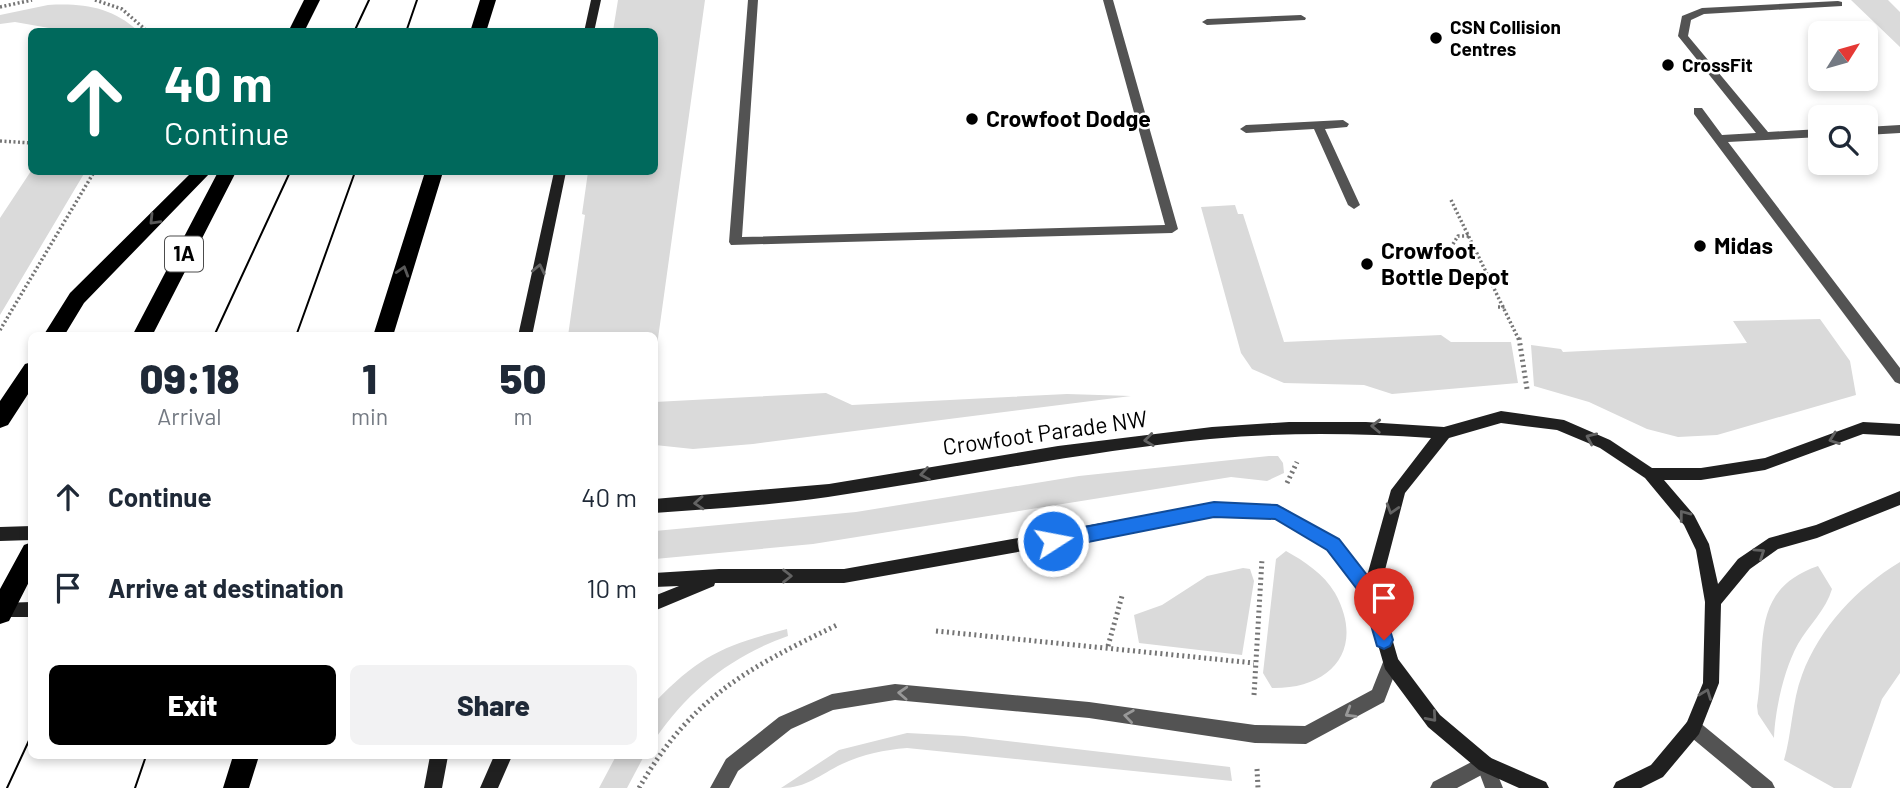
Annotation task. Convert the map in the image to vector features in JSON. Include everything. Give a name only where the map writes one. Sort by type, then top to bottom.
[{"type":"highway","points":[[298,28],[312,0]]},
{"type":"highway","points":[[479,28],[488,0]]},
{"type":"highway","points":[[56,332],[77,298],[199,175]]},
{"type":"highway","name":"1A","points":[[144,332],[225,175]]},
{"type":"highway","points":[[384,332],[433,175]]},
{"type":"highway","points":[[0,419],[28,376]]},
{"type":"highway","points":[[0,612],[28,560]]},
{"type":"highway","points":[[236,788],[245,759]]},
{"type":"street","points":[[590,28],[596,0]]},
{"type":"street","points":[[753,0],[735,242],[1172,229],[1108,0]]},
{"type":"street","points":[[1765,136],[1683,36],[1686,18],[1702,11],[1838,4]]},
{"type":"street","points":[[1207,22],[1301,18]]},
{"type":"street","points":[[1698,111],[1900,378]]},
{"type":"street","points":[[1246,130],[1343,124]]},
{"type":"street","points":[[1318,126],[1354,205]]},
{"type":"street","points":[[1878,130],[1900,129]]},
{"type":"street","points":[[1719,139],[1808,134]]},
{"type":"street","points":[[526,332],[559,175]]},
{"type":"street","points":[[1371,593],[1398,490],[1444,433],[1501,417],[1559,424],[1605,444],[1650,474],[1689,520],[1704,550],[1713,601],[1711,683],[1693,728],[1654,779],[1622,788]]},
{"type":"street","name":"Crowfoot Parade NW","points":[[658,506],[757,499],[828,490],[1054,452],[1183,436],[1342,425],[1444,433]]},
{"type":"street","points":[[1650,474],[1701,474],[1765,464],[1864,428],[1900,430]]},
{"type":"street","points":[[1713,601],[1744,564],[1774,543],[1817,531],[1900,498]]},
{"type":"street","points":[[658,580],[719,576],[844,576],[1053,541],[1214,510],[1277,512],[1333,545],[1371,593],[1391,663],[1434,721],[1485,764],[1540,788]]},
{"type":"street","points":[[0,534],[28,533]]},
{"type":"street","points":[[658,602],[719,576]]},
{"type":"street","points":[[0,612],[28,609]]},
{"type":"street","points":[[719,788],[732,765],[785,723],[832,702],[895,692],[1089,710],[1255,734],[1306,735],[1378,696],[1391,663]]},
{"type":"street","points":[[1693,728],[1766,788]]},
{"type":"street","points":[[433,788],[438,759]]},
{"type":"street","points":[[489,788],[502,759]]},
{"type":"street","points":[[1439,788],[1485,764]]},
{"type":"street","points":[[1485,764],[1494,788]]},
{"type":"path","points":[[0,7],[32,0]]},
{"type":"path","points":[[95,0],[121,9],[143,28]]},
{"type":"path","points":[[0,141],[28,143]]},
{"type":"path","points":[[0,330],[92,175]]},
{"type":"path","points":[[1451,200],[1505,307],[1523,351],[1528,393]]},
{"type":"path","points":[[1452,244],[1458,236],[1469,236]]},
{"type":"path","points":[[1482,277],[1489,276]]},
{"type":"path","points":[[1497,307],[1505,307]]},
{"type":"path","points":[[1284,490],[1302,453]]},
{"type":"path","points":[[1254,695],[1262,559]]},
{"type":"path","points":[[1108,646],[1122,596]]},
{"type":"path","points":[[658,754],[702,702],[731,679],[837,625]]},
{"type":"path","points":[[936,631],[1108,646],[1145,653],[1254,663]]},
{"type":"path","points":[[639,788],[654,759]]},
{"type":"path","points":[[1257,768],[1258,788]]},
{"type":"shaded area","points":[[618,0],[705,0],[658,338],[658,332],[569,332],[585,215],[582,214],[588,175],[658,175],[658,28],[613,28]]},
{"type":"shaded area","points":[[1851,0],[1888,0],[1900,12],[1900,47],[1878,26],[1878,21],[1873,21]]},
{"type":"shaded area","points":[[48,5],[85,6],[107,12],[134,28],[49,28],[15,22],[0,24],[0,15]]},
{"type":"shaded area","points":[[28,175],[83,175],[0,315],[0,218]]},
{"type":"shaded area","points":[[1235,205],[1238,214],[1243,214],[1284,342],[1441,335],[1451,342],[1511,342],[1518,383],[1392,394],[1364,385],[1284,383],[1252,369],[1241,353],[1201,207]]},
{"type":"shaded area","points":[[1820,319],[1850,361],[1856,395],[1717,435],[1678,437],[1647,429],[1589,402],[1534,386],[1531,345],[1561,349],[1563,352],[1747,343],[1733,321]]},
{"type":"shaded area","points":[[826,393],[852,405],[1067,394],[1131,396],[753,444],[693,449],[658,445],[658,402]]},
{"type":"shaded area","points":[[1269,456],[1278,456],[1283,463],[1284,473],[1267,481],[1231,477],[813,544],[658,559],[658,531],[856,512],[1079,476]]},
{"type":"shaded area","points":[[1286,551],[1313,569],[1330,586],[1344,613],[1347,632],[1344,648],[1337,662],[1326,673],[1293,687],[1272,688],[1263,673],[1276,559]]},
{"type":"shaded area","points":[[1900,562],[1900,673],[1882,699],[1851,788],[1834,788],[1784,760],[1799,685],[1819,641],[1842,610],[1869,584]]},
{"type":"shaded area","points":[[1818,566],[1832,589],[1822,611],[1798,644],[1788,665],[1778,703],[1774,738],[1758,714],[1757,706],[1765,623],[1780,590],[1796,576]]},
{"type":"shaded area","points":[[1243,568],[1250,569],[1254,581],[1242,655],[1139,643],[1134,615],[1162,605],[1207,576]]},
{"type":"shaded area","points":[[787,629],[788,636],[730,664],[697,690],[658,735],[658,699],[700,662],[747,641]]},
{"type":"shaded area","points":[[907,733],[964,736],[1230,767],[1232,781],[907,748],[858,758],[806,783],[781,788],[839,750]]},
{"type":"shaded area","points":[[614,759],[642,759],[627,788],[599,788]]},
{"type":"tram line","points":[[356,28],[369,0]]},
{"type":"tram line","points":[[407,28],[417,0]]},
{"type":"tram line","points":[[216,332],[289,175]]},
{"type":"tram line","points":[[297,332],[354,175]]},
{"type":"tram line","points":[[7,788],[28,743]]},
{"type":"tram line","points":[[135,788],[145,759]]},
{"type":"place","name":"CSN Collision Centres","points":[[1436,38]]},
{"type":"place","name":"CrossFit","points":[[1668,65]]},
{"type":"place","name":"Crowfoot Dodge","points":[[972,119]]},
{"type":"place","name":"Midas","points":[[1700,246]]},
{"type":"place","name":"Crowfoot Bottle Depot","points":[[1367,264]]},
{"type":"route","points":[[1053,541],[1214,510],[1277,512],[1333,545],[1371,593],[1384,640]]}]
